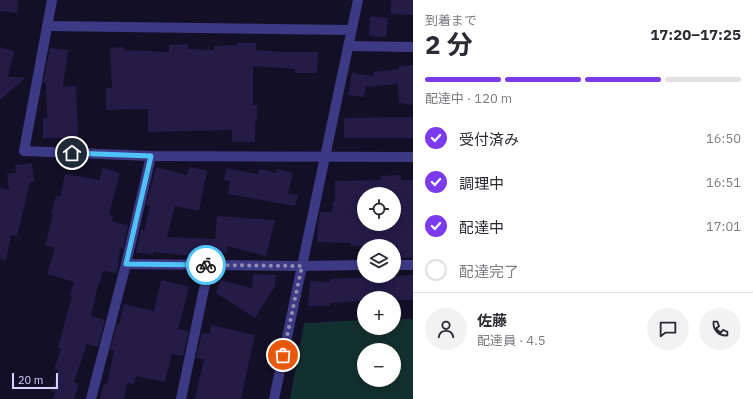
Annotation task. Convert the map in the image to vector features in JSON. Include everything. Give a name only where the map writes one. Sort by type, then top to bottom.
[{"type":"street","points":[[52,0],[24,151],[151,156],[324,158],[413,157]]},
{"type":"street","points":[[274,399],[358,0]]},
{"type":"street","points":[[47,26],[351,30]]},
{"type":"street","points":[[348,46],[413,47]]},
{"type":"street","points":[[91,399],[126,264],[151,156]]},
{"type":"street","points":[[126,264],[357,265]]},
{"type":"street","points":[[181,399],[209,265]]},
{"type":"street","points":[[401,265],[413,265]]},
{"type":"green space","points":[[401,319],[413,319],[413,399],[290,399],[304,323],[357,320],[357,335],[401,335]]},
{"type":"building","points":[[0,0],[18,0],[17,13],[0,11]]},
{"type":"building","points":[[391,0],[413,0],[413,15],[391,14]]},
{"type":"building","points":[[370,16],[388,18],[386,37],[369,36]]},
{"type":"building","points":[[237,43],[256,43],[256,50],[318,52],[317,73],[295,73],[295,69],[253,66],[253,105],[257,105],[255,142],[232,142],[232,130],[148,132],[148,109],[106,110],[106,88],[112,88],[110,48],[124,47],[124,50],[169,52],[169,45],[188,44],[188,49],[214,50],[214,46],[237,45]]},
{"type":"building","points":[[0,47],[14,51],[8,77],[26,77],[0,100]]},
{"type":"building","points":[[50,48],[68,50],[63,87],[76,86],[78,138],[43,138],[43,118],[47,118],[46,83],[43,83]]},
{"type":"building","points":[[413,65],[413,105],[399,103],[398,84],[366,87],[364,97],[348,95],[352,73],[374,76],[373,72],[399,69],[399,66]]},
{"type":"building","points":[[413,117],[413,138],[344,138],[344,118]]},
{"type":"building","points":[[32,163],[34,182],[30,182],[17,236],[11,235],[6,260],[0,259],[0,187],[9,190],[7,174],[16,173],[15,165]]},
{"type":"building","points":[[156,167],[187,175],[189,167],[207,171],[199,211],[175,206],[167,237],[215,239],[217,216],[275,220],[266,256],[227,246],[227,253],[193,250],[193,256],[153,252],[153,255],[136,252],[141,229],[144,230],[150,206],[146,205]]},
{"type":"building","points":[[103,168],[120,173],[109,215],[113,216],[112,221],[128,226],[123,249],[120,248],[117,273],[103,271],[98,285],[91,316],[105,320],[98,347],[87,344],[74,382],[79,384],[74,399],[53,399],[55,392],[51,391],[58,370],[54,369],[61,349],[58,348],[72,296],[70,296],[74,282],[47,274],[55,248],[45,245],[53,215],[51,214],[56,196],[60,197],[65,174],[99,180]]},
{"type":"building","points":[[226,168],[257,174],[261,169],[276,173],[277,169],[293,173],[288,193],[298,195],[295,206],[228,194],[230,181],[224,180]]},
{"type":"building","points":[[401,175],[401,180],[413,180],[413,258],[401,257],[401,239],[357,239],[357,246],[351,246],[351,243],[317,242],[320,212],[332,212],[333,202],[335,202],[335,181],[381,180],[381,176]]},
{"type":"building","points":[[253,274],[276,275],[275,286],[255,318],[216,293],[220,280],[252,288]]},
{"type":"building","points":[[413,275],[413,300],[401,300],[401,291],[357,291],[357,301],[330,303],[330,306],[308,306],[310,281],[330,282],[330,279],[357,278],[357,283],[401,283],[401,276]]},
{"type":"building","points":[[161,280],[189,287],[178,329],[189,331],[183,356],[172,354],[165,382],[136,376],[134,384],[127,383],[124,399],[100,399],[104,383],[107,384],[114,351],[110,350],[124,304],[154,311]]},
{"type":"building","points":[[211,325],[255,335],[241,399],[195,399],[204,359],[196,358],[202,333],[210,334]]},
{"type":"way so far","points":[[206,265],[302,266],[283,355]]},
{"type":"route","points":[[72,153],[151,156],[126,264],[206,265]]}]
